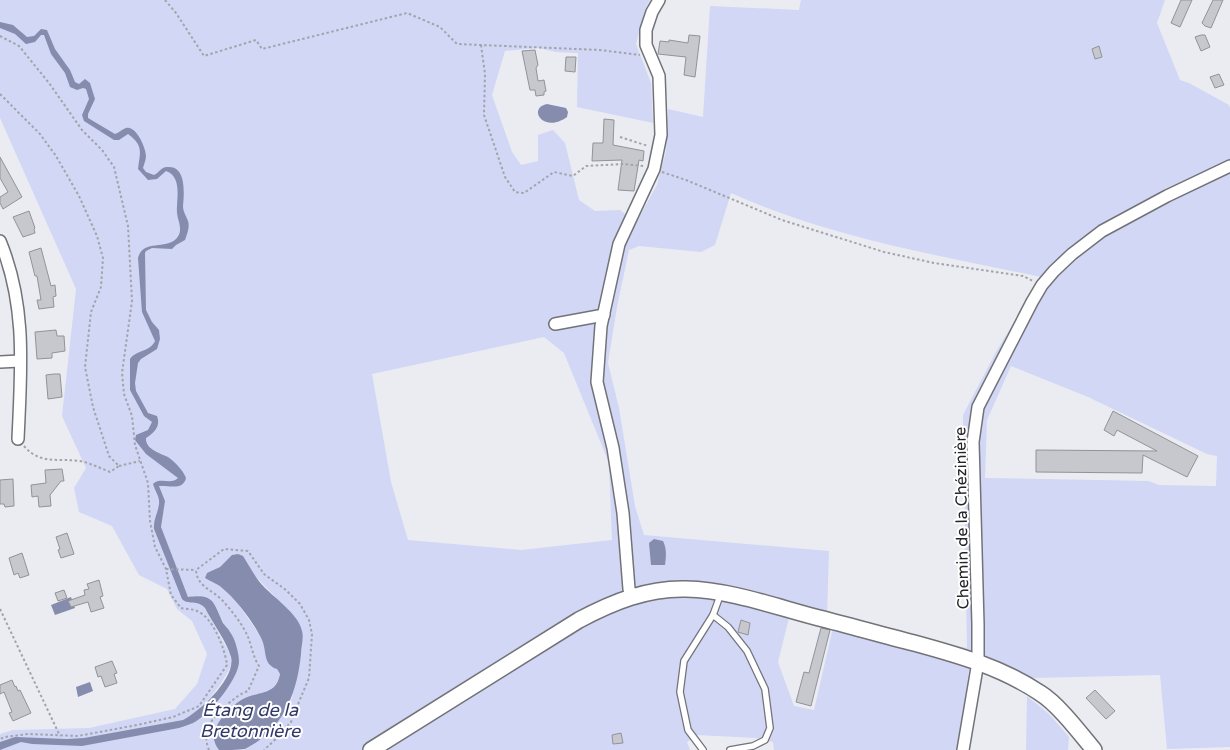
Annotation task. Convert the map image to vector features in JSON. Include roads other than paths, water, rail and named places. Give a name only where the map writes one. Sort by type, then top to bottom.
[{"type":"street","points":[[632,596],[629,588],[623,513],[613,448],[597,382],[601,326],[619,244],[654,169],[658,148],[661,109],[659,76],[646,45],[646,30],[652,12],[659,0]]},
{"type":"street","name":"Chemin de la Chézinière","points":[[963,750],[978,662],[973,442],[978,406],[1042,284],[1072,254],[1102,231],[1167,196],[1230,166]]},
{"type":"street","points":[[0,241],[7,257],[15,289],[21,326],[18,438]]},
{"type":"street","points":[[555,324],[604,315]]},
{"type":"street","points":[[0,362],[20,361]]},
{"type":"street","points":[[371,750],[579,620],[607,605],[649,592],[687,589],[720,593],[889,636],[978,662],[1006,673],[1042,694],[1070,721],[1094,750]]},
{"type":"lane","points":[[703,750],[688,730],[680,692],[684,662],[713,615],[720,593]]},
{"type":"lane","points":[[713,615],[728,627],[746,651],[765,689],[769,718],[770,728],[766,740],[753,746],[730,750]]},
{"type":"water","points":[[0,22],[13,25],[27,37],[34,36],[41,29],[47,30],[55,49],[70,70],[75,82],[79,84],[85,79],[90,83],[95,99],[88,118],[115,134],[126,128],[130,128],[137,133],[146,152],[143,168],[146,172],[154,175],[167,167],[173,168],[181,175],[184,188],[183,208],[189,223],[188,230],[185,240],[172,249],[152,248],[145,253],[146,310],[152,322],[159,330],[160,339],[157,349],[138,363],[135,383],[136,391],[148,413],[157,416],[158,420],[156,429],[146,438],[146,442],[150,448],[173,461],[186,478],[182,485],[179,486],[159,486],[165,501],[161,527],[188,597],[203,597],[212,601],[223,623],[234,638],[239,658],[234,678],[222,696],[207,713],[193,723],[179,728],[82,746],[21,742],[0,750],[0,742],[15,737],[84,738],[183,720],[207,702],[215,693],[228,674],[231,665],[229,651],[205,608],[202,605],[182,599],[154,529],[159,501],[153,484],[159,481],[173,481],[178,478],[146,454],[135,440],[136,435],[148,430],[152,422],[144,416],[130,390],[130,359],[153,345],[155,341],[142,312],[138,258],[144,249],[171,242],[180,233],[177,213],[178,189],[175,178],[166,171],[157,179],[148,180],[138,169],[139,146],[128,134],[119,140],[114,140],[84,121],[82,115],[89,99],[86,89],[77,90],[70,87],[65,73],[51,54],[44,35],[41,35],[35,42],[26,44],[15,34],[0,28]]},
{"type":"water","points":[[547,104],[566,108],[568,112],[567,117],[551,123],[540,118],[538,110],[541,106]]},
{"type":"water","points":[[654,539],[663,541],[666,553],[665,565],[651,565],[649,543]]},
{"type":"water","name":"Étang de la Bretonnière","points":[[238,554],[243,556],[256,577],[296,619],[302,631],[303,640],[299,669],[292,697],[278,721],[269,732],[245,749],[219,750],[214,741],[214,735],[217,725],[225,714],[243,699],[266,692],[275,686],[280,674],[267,661],[262,640],[245,612],[220,586],[205,578],[207,573],[220,567],[232,555]]},
{"type":"water","points":[[71,597],[75,608],[55,615],[51,605]]},
{"type":"water","points":[[90,682],[93,691],[78,697],[76,687]]}]
